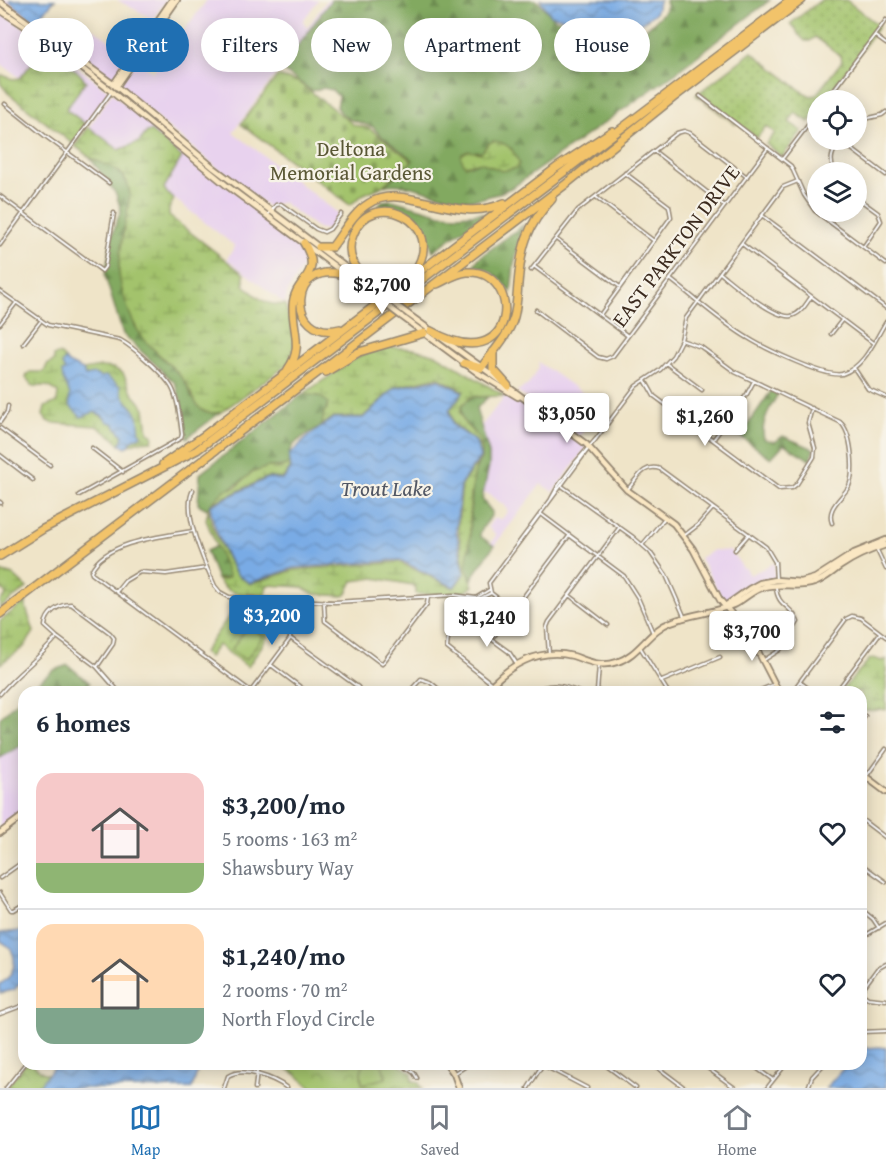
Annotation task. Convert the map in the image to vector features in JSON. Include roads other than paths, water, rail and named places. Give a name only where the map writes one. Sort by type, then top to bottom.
[{"type":"highway","points":[[0,556],[43,529],[197,450],[791,0]]},
{"type":"highway","points":[[0,614],[566,184],[673,98],[802,0]]},
{"type":"highway","points":[[119,489],[167,461],[273,383],[570,157],[656,104]]},
{"type":"highway","points":[[464,363],[481,368],[514,318],[521,252],[525,237],[531,224],[546,204],[566,184]]},
{"type":"highway","points":[[319,247],[332,247],[360,210],[373,201],[389,195],[460,211],[482,210],[500,205],[519,195]]},
{"type":"highway","points":[[378,295],[356,266],[350,250],[356,228],[362,220],[373,213],[387,211],[401,214],[414,224],[422,236],[421,262],[400,285]]},
{"type":"highway","points":[[273,383],[288,369],[296,355],[298,345],[292,308],[293,299],[312,265],[311,254],[304,243]]},
{"type":"highway","points":[[348,325],[331,331],[315,327],[304,317],[300,300],[304,286],[318,274],[331,272],[350,277]]},
{"type":"highway","points":[[300,386],[359,352],[428,332],[467,345],[492,338],[502,324],[506,309],[505,301],[501,291],[486,276],[467,272],[422,292]]},
{"type":"highway","points":[[493,350],[491,360],[493,369],[508,386]]},
{"type":"main road","points":[[112,91],[172,0]]},
{"type":"main road","points":[[115,86],[177,0]]},
{"type":"main road","points":[[0,2],[115,86],[267,216],[350,277],[408,314],[464,363],[509,393],[523,399]]},
{"type":"main road","points":[[0,10],[112,91],[182,149],[203,159],[319,247],[402,316],[508,386],[589,447],[627,490],[666,517],[684,536],[725,606],[750,636],[775,684]]},
{"type":"main road","points":[[492,684],[516,664],[549,654],[574,657],[599,665],[619,662],[630,656],[653,633],[671,622],[712,612],[760,583],[801,582],[815,579],[847,557],[886,542]]},
{"type":"main road","points":[[867,778],[886,792]]},
{"type":"main road","points":[[0,833],[18,820]]},
{"type":"main road","points":[[451,1070],[459,1088]]},
{"type":"street","points":[[834,90],[886,20]]},
{"type":"street","points":[[875,36],[886,44]]},
{"type":"street","points":[[0,245],[112,91]]},
{"type":"street","points":[[700,96],[792,166],[808,204],[886,264]]},
{"type":"street","points":[[5,104],[109,183]]},
{"type":"street","points":[[867,118],[882,115],[886,111]]},
{"type":"street","points":[[782,159],[807,126]]},
{"type":"street","points":[[531,270],[578,210],[677,133],[684,131],[689,133],[747,177]]},
{"type":"street","name":"EAST PARKTON DRIVE","points":[[536,310],[598,357],[606,359],[613,356],[768,148]]},
{"type":"street","points":[[854,150],[886,175]]},
{"type":"street","points":[[654,151],[725,206]]},
{"type":"street","points":[[600,315],[670,220],[669,206],[625,173]]},
{"type":"street","points":[[490,590],[491,579],[541,514],[558,486],[636,386],[667,364],[681,340],[684,323],[783,187],[798,181]]},
{"type":"street","points":[[0,196],[102,271],[105,267],[114,213]]},
{"type":"street","points":[[596,197],[654,241]]},
{"type":"street","points":[[267,216],[276,205],[281,204],[316,229],[324,232],[328,231],[341,214]]},
{"type":"street","points":[[863,247],[881,220],[878,213],[867,205]]},
{"type":"street","points":[[763,216],[886,308]]},
{"type":"street","points":[[556,239],[620,287]]},
{"type":"street","points":[[742,244],[873,343]]},
{"type":"street","points":[[535,267],[628,336]]},
{"type":"street","points":[[720,273],[768,308],[784,316],[792,316],[800,312],[811,297]]},
{"type":"street","points":[[670,279],[747,338],[821,372],[836,375],[854,368],[865,357],[886,322]]},
{"type":"street","points":[[0,291],[40,322],[120,340],[128,344],[172,387],[182,434],[178,441],[79,495]]},
{"type":"street","points":[[0,324],[16,303]]},
{"type":"street","points":[[831,334],[842,320]]},
{"type":"street","points":[[23,344],[40,322]]},
{"type":"street","points":[[681,340],[701,347],[727,367],[840,422],[845,427],[849,436],[851,479],[848,488],[832,507],[830,518],[832,523]]},
{"type":"street","points":[[667,364],[702,390]]},
{"type":"street","points":[[854,368],[868,390],[886,397]]},
{"type":"street","points":[[645,379],[654,396],[773,486],[786,489],[797,484],[814,457],[815,448],[808,428],[812,408]]},
{"type":"street","points":[[713,440],[754,381]]},
{"type":"street","points":[[0,422],[8,406]]},
{"type":"street","points":[[0,428],[50,465]]},
{"type":"street","points":[[551,499],[589,447]]},
{"type":"street","points":[[92,448],[123,471]]},
{"type":"street","points":[[0,455],[33,480]]},
{"type":"street","points":[[627,490],[644,470],[651,467],[660,469],[765,547],[776,566],[779,600],[796,617],[796,627],[780,650],[764,660]]},
{"type":"street","points":[[558,486],[562,486],[643,544],[666,575],[685,618]]},
{"type":"street","points":[[193,490],[190,496],[193,531],[217,590],[226,596],[324,602],[460,596],[476,598],[490,590]]},
{"type":"street","points":[[684,536],[698,525],[713,508]]},
{"type":"street","points":[[541,514],[597,557],[614,567],[631,585],[653,633]]},
{"type":"street","points":[[643,544],[666,517]]},
{"type":"street","points":[[549,654],[547,627],[619,528]]},
{"type":"street","points":[[193,531],[133,541],[120,546],[93,566],[91,571],[244,686]]},
{"type":"street","points":[[735,550],[749,534]]},
{"type":"street","points":[[495,635],[569,535]]},
{"type":"street","points":[[876,546],[886,569]]},
{"type":"street","points":[[116,592],[125,581],[140,572],[166,574],[207,567]]},
{"type":"street","points":[[490,590],[513,610]]},
{"type":"street","points":[[569,595],[608,625]]},
{"type":"street","points":[[324,602],[325,621],[382,664],[427,604],[428,597]]},
{"type":"street","points":[[255,686],[290,638],[292,600]]},
{"type":"street","points":[[97,667],[113,644],[114,638],[71,604],[64,604],[48,616],[45,626],[97,667],[113,686]]},
{"type":"street","points":[[797,686],[846,619],[852,616],[861,618],[886,638]]},
{"type":"street","points":[[492,684],[449,652],[448,638],[458,625],[464,622],[472,624],[509,652],[516,664]]},
{"type":"street","points":[[840,686],[880,633]]},
{"type":"street","points":[[0,694],[2,689],[17,675],[43,654],[57,637]]},
{"type":"street","points":[[290,638],[357,686]]},
{"type":"street","points":[[640,647],[665,686]]},
{"type":"street","points":[[662,681],[720,657]]},
{"type":"street","points":[[271,665],[299,686]]},
{"type":"street","points":[[597,686],[599,665]]},
{"type":"street","points":[[415,686],[421,679],[435,686]]},
{"type":"street","points":[[800,682],[805,686]]},
{"type":"street","points":[[770,686],[775,684]]},
{"type":"street","points":[[867,776],[886,749]]},
{"type":"street","points":[[867,824],[886,838]]},
{"type":"street","points":[[0,878],[18,865]]},
{"type":"street","points":[[867,868],[886,882]]},
{"type":"street","points":[[0,893],[10,909],[18,908]]},
{"type":"street","points":[[867,914],[879,928]]},
{"type":"street","points":[[867,935],[886,923]]},
{"type":"street","points":[[867,983],[877,969],[886,964]]},
{"type":"street","points":[[867,997],[886,1000]]},
{"type":"street","points":[[0,1014],[18,1007]]},
{"type":"street","points":[[867,1032],[886,1031]]},
{"type":"street","points":[[6,1088],[20,1070]]},
{"type":"street","points":[[255,1088],[257,1070]]},
{"type":"street","points":[[410,1070],[417,1078]]},
{"type":"street","points":[[454,1074],[460,1070]]},
{"type":"street","points":[[528,1088],[538,1070]]},
{"type":"street","points":[[553,1070],[586,1088]]},
{"type":"street","points":[[612,1070],[636,1088]]},
{"type":"street","points":[[661,1070],[685,1088]]},
{"type":"street","points":[[710,1070],[735,1088]]},
{"type":"street","points":[[759,1070],[773,1080]]},
{"type":"street","points":[[767,1088],[781,1070]]},
{"type":"street","points":[[808,1088],[812,1077],[818,1070]]},
{"type":"street","points":[[224,1088],[228,1076],[238,1072],[264,1076],[278,1081],[287,1088]]},
{"type":"water","points":[[55,0],[39,18],[30,18],[9,1]]},
{"type":"water","points":[[540,0],[660,0],[655,13],[648,18],[562,18],[551,15]]},
{"type":"water","points":[[65,359],[68,363],[83,370],[85,376],[94,374],[105,376],[120,386],[125,399],[137,415],[141,435],[131,441],[130,445],[126,447],[120,445],[123,436],[113,423],[108,422],[102,415],[94,412],[81,417],[71,407],[70,394],[62,372],[65,371],[62,364]]},
{"type":"water","name":"Trout Lake","points":[[438,379],[463,392],[449,410],[453,425],[476,442],[480,457],[461,483],[456,529],[464,573],[454,587],[400,560],[294,568],[250,583],[238,575],[220,541],[211,505],[268,478],[283,480],[291,469],[289,455],[310,435],[334,418],[363,418],[395,388]]},
{"type":"water","points":[[18,931],[18,986],[14,990],[0,993],[0,984],[6,980],[13,968],[14,956],[11,950],[0,941],[0,933]]},
{"type":"water","points":[[867,1048],[886,1048],[886,1088],[826,1088],[842,1070],[867,1070]]},
{"type":"water","points":[[51,1070],[198,1070],[192,1088],[37,1088]]},
{"type":"park label","name":"Deltona Memorial Gardens","points":[[351,161]]}]
